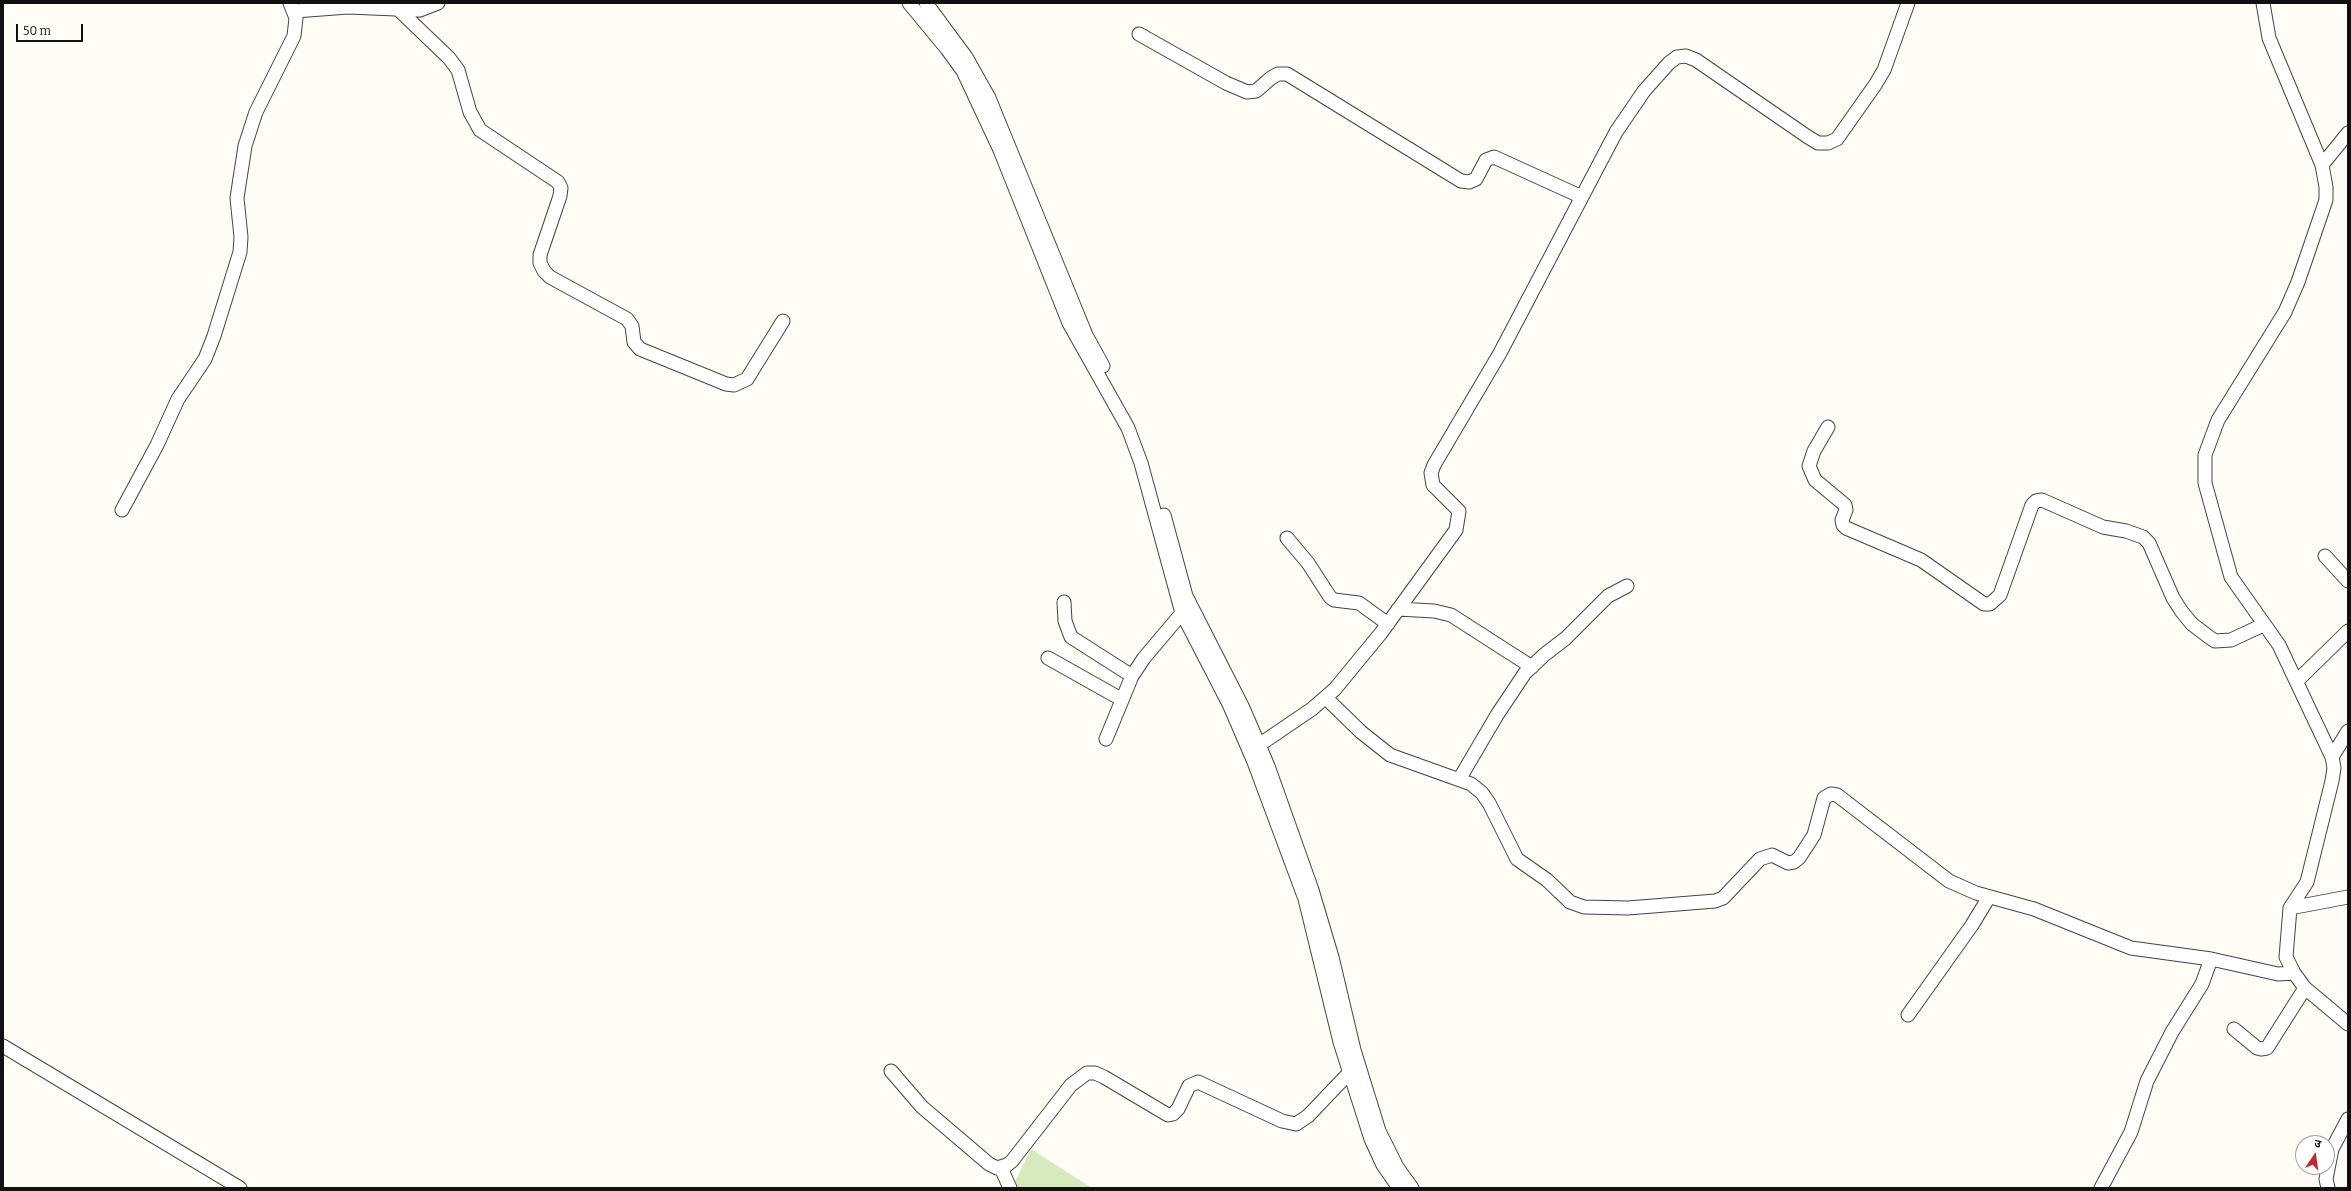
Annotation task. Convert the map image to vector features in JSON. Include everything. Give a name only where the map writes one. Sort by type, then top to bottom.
[{"type":"street","points":[[122,510],[157,444],[178,400],[206,359],[214,336],[240,252],[241,237],[237,198],[245,146],[256,112],[294,36],[296,27],[292,7],[400,11],[420,10],[438,3]]},
{"type":"street","points":[[909,3],[963,71],[1000,150],[1069,324],[1128,428],[1141,463],[1182,613],[1229,704],[1254,762],[1297,878],[1350,1072],[1371,1139],[1383,1165],[1399,1188]]},
{"type":"street","points":[[926,3],[956,42],[978,76],[1029,193],[1086,335],[1137,426],[1162,505],[1186,596],[1243,708],[1259,745],[1312,890],[1332,957],[1354,1050],[1378,1131],[1397,1167],[1412,1188]]},
{"type":"street","points":[[1259,745],[1326,698],[1349,673],[1388,624],[1456,530],[1459,511],[1455,504],[1433,485],[1431,473],[1434,465],[1503,346],[1628,113],[1649,85],[1669,63],[1677,57],[1686,56],[1696,60],[1818,143],[1828,143],[1837,139],[1884,70],[1908,3]]},
{"type":"street","points":[[2263,3],[2269,38],[2322,165],[2326,187],[2324,207],[2292,298],[2278,325],[2229,400],[2216,425],[2205,455],[2205,483],[2231,577],[2263,625],[2279,645],[2332,757],[2334,768],[2332,781],[2307,882],[2290,908],[2286,957],[2294,974],[2305,988],[2348,1024]]},
{"type":"street","points":[[400,11],[449,58],[458,70],[470,112],[480,130],[558,182],[561,188],[560,196],[540,255],[540,263],[544,271],[550,277],[627,319],[632,326],[634,342],[640,349],[726,384],[734,385],[747,379],[783,321]]},
{"type":"street","points":[[1139,34],[1226,83],[1247,92],[1256,91],[1274,76],[1287,74],[1461,181],[1469,182],[1476,179],[1486,160],[1494,157],[1582,197]]},
{"type":"street","points":[[2322,165],[2348,133]]},
{"type":"street","points":[[1828,427],[1814,451],[1809,466],[1815,480],[1845,505],[1846,510],[1842,520],[1843,525],[1853,531],[1921,560],[1984,604],[1990,604],[1996,601],[2000,595],[2032,505],[2036,501],[2042,500],[2103,527],[2126,531],[2143,537],[2149,543],[2173,598],[2182,612],[2192,624],[2215,641],[2230,640],[2263,625]]},
{"type":"street","points":[[1287,538],[1308,563],[1330,597],[1334,600],[1359,603],[1388,624]]},
{"type":"street","points":[[2325,556],[2348,581]]},
{"type":"street","points":[[1460,778],[1497,715],[1532,667],[1566,638],[1608,596],[1627,586]]},
{"type":"street","points":[[1064,602],[1065,621],[1071,637],[1132,676]]},
{"type":"street","points":[[1398,609],[1434,611],[1451,615],[1532,667]]},
{"type":"street","points":[[1106,740],[1121,699],[1132,676],[1144,658],[1182,613]]},
{"type":"street","points":[[2297,681],[2348,631]]},
{"type":"street","points":[[1048,658],[1121,699]]},
{"type":"street","points":[[1326,698],[1361,732],[1390,755],[1460,778],[1482,793],[1518,859],[1546,880],[1570,902],[1584,907],[1648,906],[1714,901],[1723,898],[1760,860],[1772,855],[1788,862],[1794,862],[1799,858],[1814,835],[1824,798],[1831,794],[1837,795],[1949,881],[1989,898],[2034,908],[2131,948],[2211,959],[2278,974],[2294,974]]},
{"type":"street","points":[[2332,757],[2348,731]]},
{"type":"street","points":[[2290,908],[2348,897]]},
{"type":"street","points":[[1908,1015],[1989,898]]},
{"type":"street","points":[[2101,1188],[2131,1132],[2147,1081],[2172,1032],[2202,984],[2211,959]]},
{"type":"street","points":[[2234,1029],[2258,1048],[2267,1048],[2305,988]]},
{"type":"street","points":[[3,1046],[240,1188]]},
{"type":"street","points":[[891,1071],[908,1093],[936,1119],[990,1164],[1001,1168],[1010,1188]]},
{"type":"street","points":[[1001,1168],[1012,1160],[1071,1085],[1087,1073],[1095,1073],[1104,1077],[1168,1115],[1173,1114],[1178,1109],[1189,1086],[1198,1082],[1282,1121],[1296,1124],[1308,1116],[1350,1072]]},
{"type":"street","points":[[2328,1188],[2326,1179],[2332,1149],[2348,1119]]},
{"type":"green space","points":[[1031,1149],[1092,1188],[1018,1188],[1014,1184]]}]
